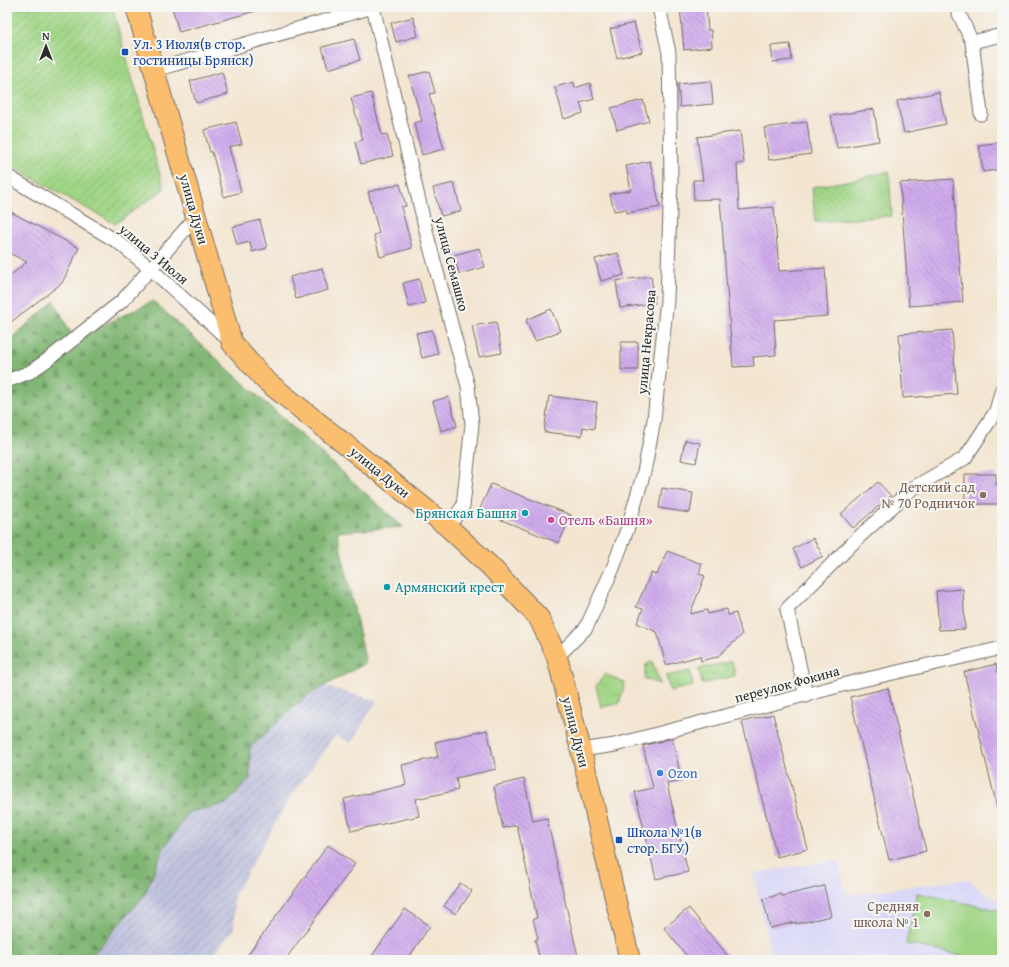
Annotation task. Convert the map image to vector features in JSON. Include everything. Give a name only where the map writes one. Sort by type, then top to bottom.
[{"type":"main road","name":"улица Дуки","points":[[136,7],[232,343],[265,380],[448,527],[491,567],[539,618],[557,657],[581,750],[630,960]]},
{"type":"street","points":[[155,70],[373,7]]},
{"type":"street","name":"улица Семашко","points":[[373,7],[429,243],[468,386],[472,424],[463,506],[448,527]]},
{"type":"street","name":"улица Некрасова","points":[[557,657],[586,628],[613,568],[628,528],[644,472],[654,420],[667,300],[671,178],[669,53],[659,7]]},
{"type":"street","points":[[956,7],[972,42],[981,114]]},
{"type":"street","points":[[972,42],[1002,36]]},
{"type":"street","name":"улица 3 Июля","points":[[7,176],[118,242],[151,269],[232,343]]},
{"type":"street","points":[[7,381],[30,372],[122,301],[196,217]]},
{"type":"street","points":[[806,696],[787,609],[860,536],[913,488],[965,458],[996,411],[1002,389]]},
{"type":"street","name":"переулок Фокина","points":[[581,750],[616,745],[806,696],[854,682],[1002,648]]},
{"type":"shaded area","points":[[324,686],[377,701],[351,743],[335,735],[289,799],[234,896],[234,929],[209,960],[88,960],[144,896],[163,849],[189,812],[226,804],[250,778],[250,747],[308,695]]},
{"type":"shaded area","name":"Средняя школа № 1","points":[[838,860],[847,895],[968,879],[986,894],[1002,901],[1002,960],[772,960],[753,873]]},
{"type":"green space","points":[[7,7],[112,7],[164,189],[115,224],[7,164]]},
{"type":"green space","points":[[889,171],[892,216],[815,222],[812,187],[858,179]]},
{"type":"green space","points":[[54,301],[74,339],[153,301],[403,527],[337,532],[366,663],[308,695],[250,747],[250,778],[226,804],[189,812],[163,849],[144,896],[88,960],[7,960],[7,342]]},
{"type":"green space","points":[[652,661],[660,684],[644,679],[646,665]]},
{"type":"green space","points":[[732,661],[735,676],[702,684],[699,669]]},
{"type":"green space","points":[[690,671],[693,686],[670,691],[666,676]]},
{"type":"green space","points":[[605,674],[625,683],[619,704],[601,707],[596,686]]},
{"type":"green space","points":[[917,893],[1002,911],[1002,960],[982,960],[906,944]]},
{"type":"building","points":[[172,7],[256,7],[256,11],[179,32]]},
{"type":"building","points":[[680,7],[706,7],[708,30],[711,30],[712,47],[684,50]]},
{"type":"building","points":[[413,17],[418,36],[396,42],[391,23]]},
{"type":"building","points":[[634,23],[642,52],[617,58],[610,29]]},
{"type":"building","points":[[354,39],[360,60],[328,69],[322,47]]},
{"type":"building","points":[[790,44],[792,60],[773,62],[771,46]]},
{"type":"building","points":[[429,71],[435,93],[429,94],[444,149],[422,155],[414,123],[422,121],[409,76]]},
{"type":"building","points":[[222,72],[228,94],[196,103],[190,81]]},
{"type":"building","points":[[711,81],[713,104],[680,107],[678,84]]},
{"type":"building","points":[[574,82],[575,88],[590,83],[594,99],[580,103],[583,113],[564,119],[555,87]]},
{"type":"building","points":[[939,92],[946,124],[904,133],[897,101]]},
{"type":"building","points":[[371,93],[382,135],[387,134],[393,156],[361,164],[355,142],[363,140],[351,98]]},
{"type":"building","points":[[643,100],[649,121],[617,130],[611,108]]},
{"type":"building","points":[[874,109],[879,141],[837,148],[831,116]]},
{"type":"building","points":[[236,122],[242,144],[229,147],[241,192],[224,197],[212,152],[210,152],[204,130]]},
{"type":"building","points":[[807,122],[811,154],[769,160],[764,128]]},
{"type":"building","points":[[740,131],[744,163],[737,164],[739,210],[774,207],[779,271],[825,268],[828,316],[774,320],[776,355],[753,357],[754,366],[733,367],[720,199],[694,200],[693,180],[703,180],[697,137]]},
{"type":"building","points":[[1002,142],[1002,169],[983,172],[979,145]]},
{"type":"building","points":[[650,161],[660,207],[627,213],[627,209],[614,211],[610,194],[631,190],[626,166]]},
{"type":"building","points":[[953,179],[963,302],[909,306],[900,183]]},
{"type":"building","points":[[454,183],[461,211],[441,216],[433,188]]},
{"type":"building","points":[[400,184],[406,206],[401,207],[412,248],[380,257],[374,235],[379,233],[368,192]]},
{"type":"building","points":[[7,210],[79,248],[62,283],[7,325],[7,278],[27,262],[7,252]]},
{"type":"building","points":[[260,220],[267,248],[252,252],[250,242],[237,245],[232,227]]},
{"type":"building","points":[[479,248],[485,267],[459,274],[454,255]]},
{"type":"building","points":[[618,253],[624,275],[601,281],[595,259]]},
{"type":"building","points":[[322,268],[328,290],[296,299],[290,277]]},
{"type":"building","points":[[651,276],[655,303],[620,308],[616,281]]},
{"type":"building","points":[[419,279],[425,303],[409,307],[403,283]]},
{"type":"building","points":[[551,309],[560,331],[535,341],[526,320]]},
{"type":"building","points":[[496,322],[502,353],[479,357],[472,326]]},
{"type":"building","points":[[432,330],[438,354],[422,358],[416,333]]},
{"type":"building","points":[[952,330],[957,394],[903,398],[899,334]]},
{"type":"building","points":[[621,342],[638,342],[638,370],[621,370]]},
{"type":"building","points":[[549,396],[597,402],[594,429],[583,427],[582,436],[544,432]]},
{"type":"building","points":[[449,397],[457,426],[441,431],[433,401]]},
{"type":"building","points":[[685,440],[700,443],[696,463],[681,460]]},
{"type":"building","name":"Детский сад № 70 Родничок","points":[[965,474],[996,474],[996,485],[1002,485],[1002,504],[965,504]]},
{"type":"building","points":[[878,482],[891,496],[853,528],[841,514]]},
{"type":"building","name":"Брянская Башня","points":[[491,484],[571,515],[559,543],[479,511]]},
{"type":"building","points":[[662,488],[693,493],[690,513],[659,508]]},
{"type":"building","points":[[813,538],[823,556],[802,567],[793,549]]},
{"type":"building","points":[[667,551],[702,564],[699,574],[705,576],[690,614],[707,610],[708,614],[727,609],[728,615],[736,613],[742,635],[717,657],[701,661],[700,656],[666,665],[657,632],[637,623],[643,609],[636,607],[651,573],[657,575]]},
{"type":"building","points":[[963,589],[965,629],[939,630],[936,591]]},
{"type":"building","points":[[996,664],[1002,688],[1002,806],[997,807],[964,672]]},
{"type":"building","points":[[888,688],[926,851],[889,860],[850,697]]},
{"type":"building","points":[[773,714],[808,849],[777,857],[742,722]]},
{"type":"building","points":[[487,730],[496,769],[456,778],[458,790],[416,799],[419,816],[351,831],[344,799],[406,785],[402,765],[438,757],[435,742]]},
{"type":"building","points":[[672,738],[682,781],[667,784],[688,872],[656,879],[635,792],[653,788],[643,746]]},
{"type":"building","points":[[524,779],[533,821],[547,818],[579,960],[540,960],[535,940],[538,939],[533,919],[537,918],[517,825],[503,828],[494,786]]},
{"type":"building","points":[[328,845],[355,864],[285,960],[244,960]]},
{"type":"building","points":[[460,883],[472,891],[456,914],[444,906]]},
{"type":"building","points":[[824,886],[831,916],[770,928],[763,899]]},
{"type":"building","points":[[689,908],[731,960],[690,960],[664,928]]},
{"type":"building","points":[[405,909],[430,926],[407,960],[369,960]]},
{"type":"place","name":"Ул. 3 Июля(в стор. гостиницы Брянск)","points":[[125,52]]},
{"type":"place","name":"Детский сад № 70 Родничок","points":[[983,495]]},
{"type":"place","name":"Брянская Башня","points":[[525,513]]},
{"type":"place","name":"Отель «Башня»","points":[[551,520]]},
{"type":"place","name":"Армянский крест","points":[[387,587]]},
{"type":"place","name":"Ozon","points":[[660,773]]},
{"type":"place","name":"Школа №1(в стор. БГУ)","points":[[619,840]]},
{"type":"place","name":"Средняя школа № 1","points":[[927,914]]}]
